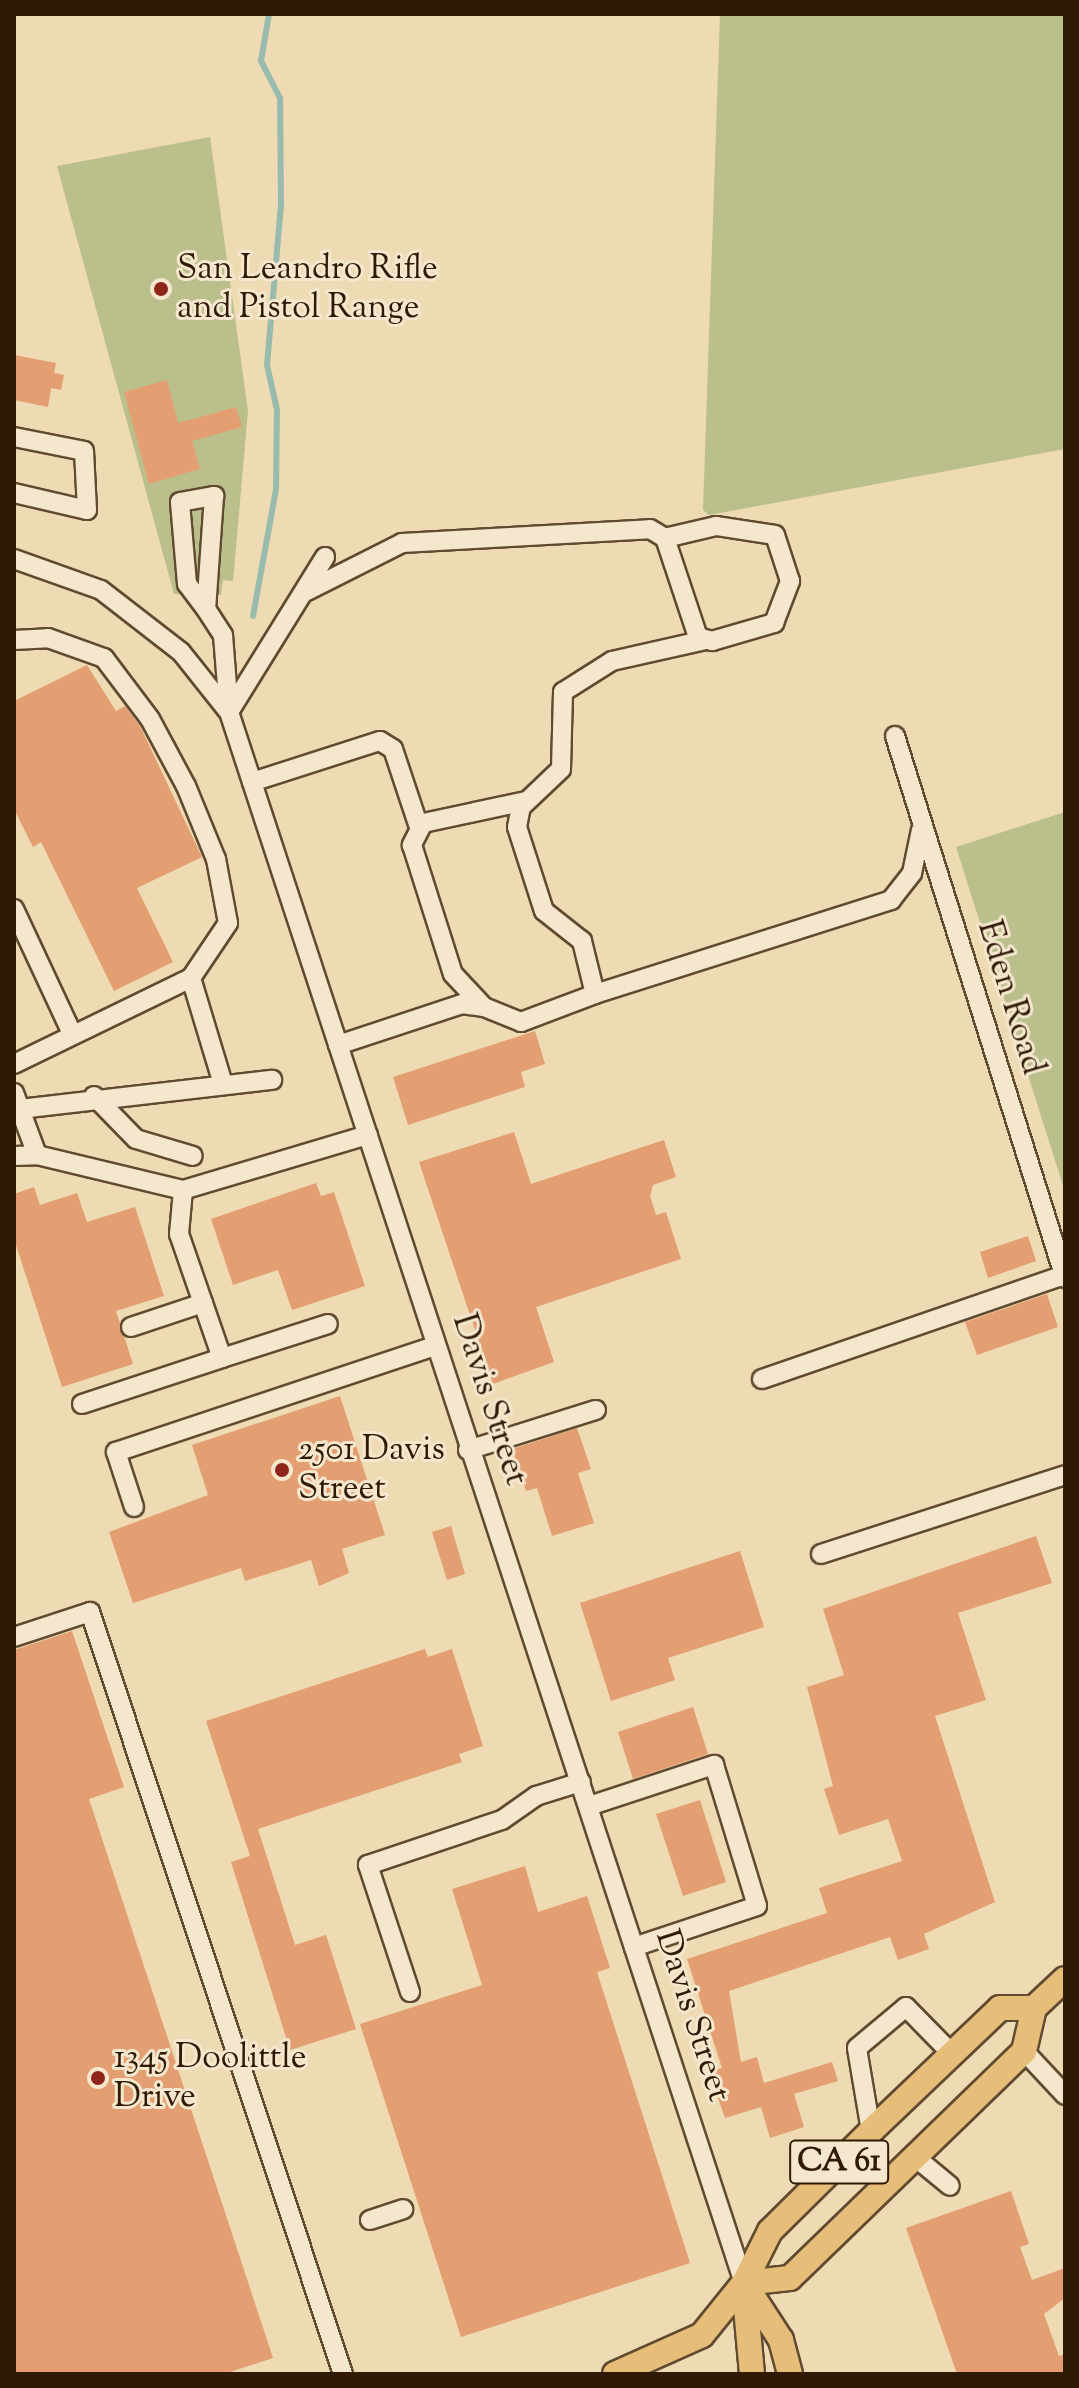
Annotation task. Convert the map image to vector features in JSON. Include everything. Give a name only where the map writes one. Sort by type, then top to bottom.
[{"type":"main road","points":[[1024,2051],[1034,2008],[1065,1979]]},
{"type":"main road","name":"CA 61","points":[[744,2283],[770,2231],[1000,2008],[1034,2008]]},
{"type":"main road","name":"CA 61","points":[[744,2283],[790,2278],[1024,2051]]},
{"type":"main road","points":[[615,2374],[697,2339],[744,2283]]},
{"type":"main road","name":"Davis Street","points":[[744,2283],[752,2374]]},
{"type":"main road","name":"Davis Street","points":[[744,2283],[781,2340],[790,2374]]},
{"type":"street","points":[[14,437],[84,451],[87,510],[14,493]]},
{"type":"street","points":[[206,609],[214,496],[180,502],[187,584],[223,635],[229,712]]},
{"type":"street","points":[[595,994],[582,941],[540,901],[517,827],[526,801],[561,769],[563,692],[612,661],[774,623],[790,581],[782,543],[741,526],[665,538]]},
{"type":"street","points":[[305,593],[360,558],[402,543],[650,529],[665,538],[705,640]]},
{"type":"street","points":[[229,712],[325,557]]},
{"type":"street","points":[[14,559],[101,590],[181,652],[229,712]]},
{"type":"street","points":[[14,640],[48,638],[104,658],[150,719],[186,786],[216,859],[228,923],[191,978],[71,1031],[14,1064]]},
{"type":"street","name":"Davis Street","points":[[229,712],[468,1450],[589,1806],[744,2283]]},
{"type":"street","name":"Eden Road","points":[[895,736],[921,828],[1064,1276]]},
{"type":"street","points":[[252,782],[380,741],[393,749],[419,827],[412,845],[430,913],[453,974],[484,1007]]},
{"type":"street","points":[[419,827],[526,801]]},
{"type":"street","points":[[338,1045],[462,1004],[484,1007],[521,1022],[595,994],[891,900],[912,873],[921,828]]},
{"type":"street","points":[[14,909],[71,1031]]},
{"type":"street","points":[[191,978],[223,1084]]},
{"type":"street","points":[[37,1155],[17,1101],[272,1080]]},
{"type":"street","points":[[94,1096],[136,1139],[193,1156]]},
{"type":"street","points":[[14,1156],[37,1155],[183,1190],[368,1135]]},
{"type":"street","points":[[183,1190],[179,1234],[222,1358]]},
{"type":"street","points":[[762,1379],[1064,1276]]},
{"type":"street","points":[[131,1327],[203,1303]]},
{"type":"street","points":[[82,1404],[328,1324]]},
{"type":"street","points":[[134,1507],[116,1452],[435,1346]]},
{"type":"street","points":[[468,1450],[596,1410]]},
{"type":"street","points":[[821,1554],[1065,1475]]},
{"type":"street","points":[[14,1637],[90,1612],[339,2373]]},
{"type":"street","points":[[589,1806],[714,1765],[757,1906],[634,1947]]},
{"type":"street","points":[[410,1992],[368,1865],[502,1820],[536,1796],[581,1782]]},
{"type":"street","points":[[871,2131],[857,2048],[906,2007],[952,2054]]},
{"type":"street","points":[[1024,2051],[1065,2095]]},
{"type":"street","points":[[915,2157],[950,2186]]},
{"type":"street","points":[[370,2220],[403,2209]]},
{"type":"green space","points":[[720,14],[1065,14],[1065,449],[709,515],[703,510]]},
{"type":"green space","name":"San Leandro Rifle and Pistol Range","points":[[210,137],[248,411],[233,581],[223,580],[221,595],[174,594],[57,166]]},
{"type":"green space","points":[[1065,812],[1065,1192],[956,847]]},
{"type":"building","points":[[14,355],[56,363],[54,373],[64,375],[61,390],[51,388],[48,407],[14,400]]},
{"type":"building","points":[[167,380],[178,423],[236,407],[242,427],[192,441],[200,469],[149,484],[124,392]]},
{"type":"building","points":[[87,665],[116,711],[125,706],[140,726],[202,857],[137,888],[173,962],[114,991],[41,842],[33,847],[14,809],[14,701]]},
{"type":"building","points":[[535,1031],[545,1064],[521,1072],[525,1087],[408,1125],[393,1077]]},
{"type":"building","points":[[514,1132],[531,1184],[664,1140],[676,1177],[653,1185],[650,1196],[656,1215],[666,1212],[681,1259],[536,1307],[554,1362],[493,1384],[419,1162]]},
{"type":"building","points":[[316,1183],[321,1196],[334,1192],[365,1286],[292,1310],[278,1270],[233,1285],[211,1219]]},
{"type":"building","points":[[34,1187],[40,1205],[77,1193],[87,1222],[135,1207],[164,1296],[116,1311],[133,1364],[62,1387],[14,1239],[14,1194]]},
{"type":"building","points":[[1028,1236],[1036,1261],[988,1278],[980,1252]]},
{"type":"building","points":[[1047,1294],[1058,1327],[977,1355],[965,1322]]},
{"type":"building","name":"2501 Davis Street","points":[[340,1396],[385,1535],[342,1549],[349,1573],[319,1586],[311,1560],[245,1581],[241,1568],[133,1603],[109,1532],[208,1495],[192,1445]]},
{"type":"building","points":[[577,1428],[591,1469],[578,1473],[594,1523],[552,1536],[537,1488],[526,1491],[512,1449]]},
{"type":"building","points":[[451,1526],[465,1574],[447,1580],[432,1532]]},
{"type":"building","points":[[1036,1536],[1052,1583],[958,1613],[986,1700],[935,1716],[995,1902],[924,1934],[929,1949],[898,1960],[890,1937],[729,1991],[741,2062],[757,2057],[764,2083],[832,2062],[838,2081],[794,2094],[804,2127],[770,2138],[761,2107],[725,2118],[709,2072],[722,2068],[687,1959],[827,1913],[819,1888],[902,1861],[888,1819],[839,1835],[824,1789],[833,1786],[807,1687],[844,1675],[823,1609]]},
{"type":"building","points":[[740,1551],[764,1627],[668,1658],[675,1680],[611,1701],[580,1603]]},
{"type":"building","name":"1345 Doolittle Drive","points":[[72,1631],[124,1787],[89,1799],[273,2358],[224,2374],[14,2374],[14,1650]]},
{"type":"building","points":[[425,1649],[428,1657],[452,1649],[483,1746],[459,1754],[462,1762],[258,1829],[295,1945],[326,1935],[356,2029],[290,2050],[231,1862],[250,1856],[206,1721]]},
{"type":"building","points":[[693,1707],[708,1754],[633,1779],[618,1732]]},
{"type":"building","points":[[700,1800],[726,1882],[683,1896],[656,1814]]},
{"type":"building","points":[[525,1866],[538,1912],[587,1896],[610,1968],[597,1972],[690,2263],[461,2337],[360,2024],[482,1985],[452,1889]]},
{"type":"building","points":[[1011,2191],[1029,2244],[1020,2247],[1032,2280],[1065,2268],[1065,2298],[1044,2314],[1059,2356],[1065,2354],[1065,2374],[957,2374],[906,2228]]},
{"type":"waterway","points":[[253,616],[276,489],[277,410],[267,365],[281,205],[280,98],[261,61],[269,14]]},
{"type":"place","name":"San Leandro Rifle and Pistol Range","points":[[161,289]]},
{"type":"place","name":"2501 Davis Street","points":[[282,1470]]},
{"type":"place","name":"1345 Doolittle Drive","points":[[98,2078]]}]
